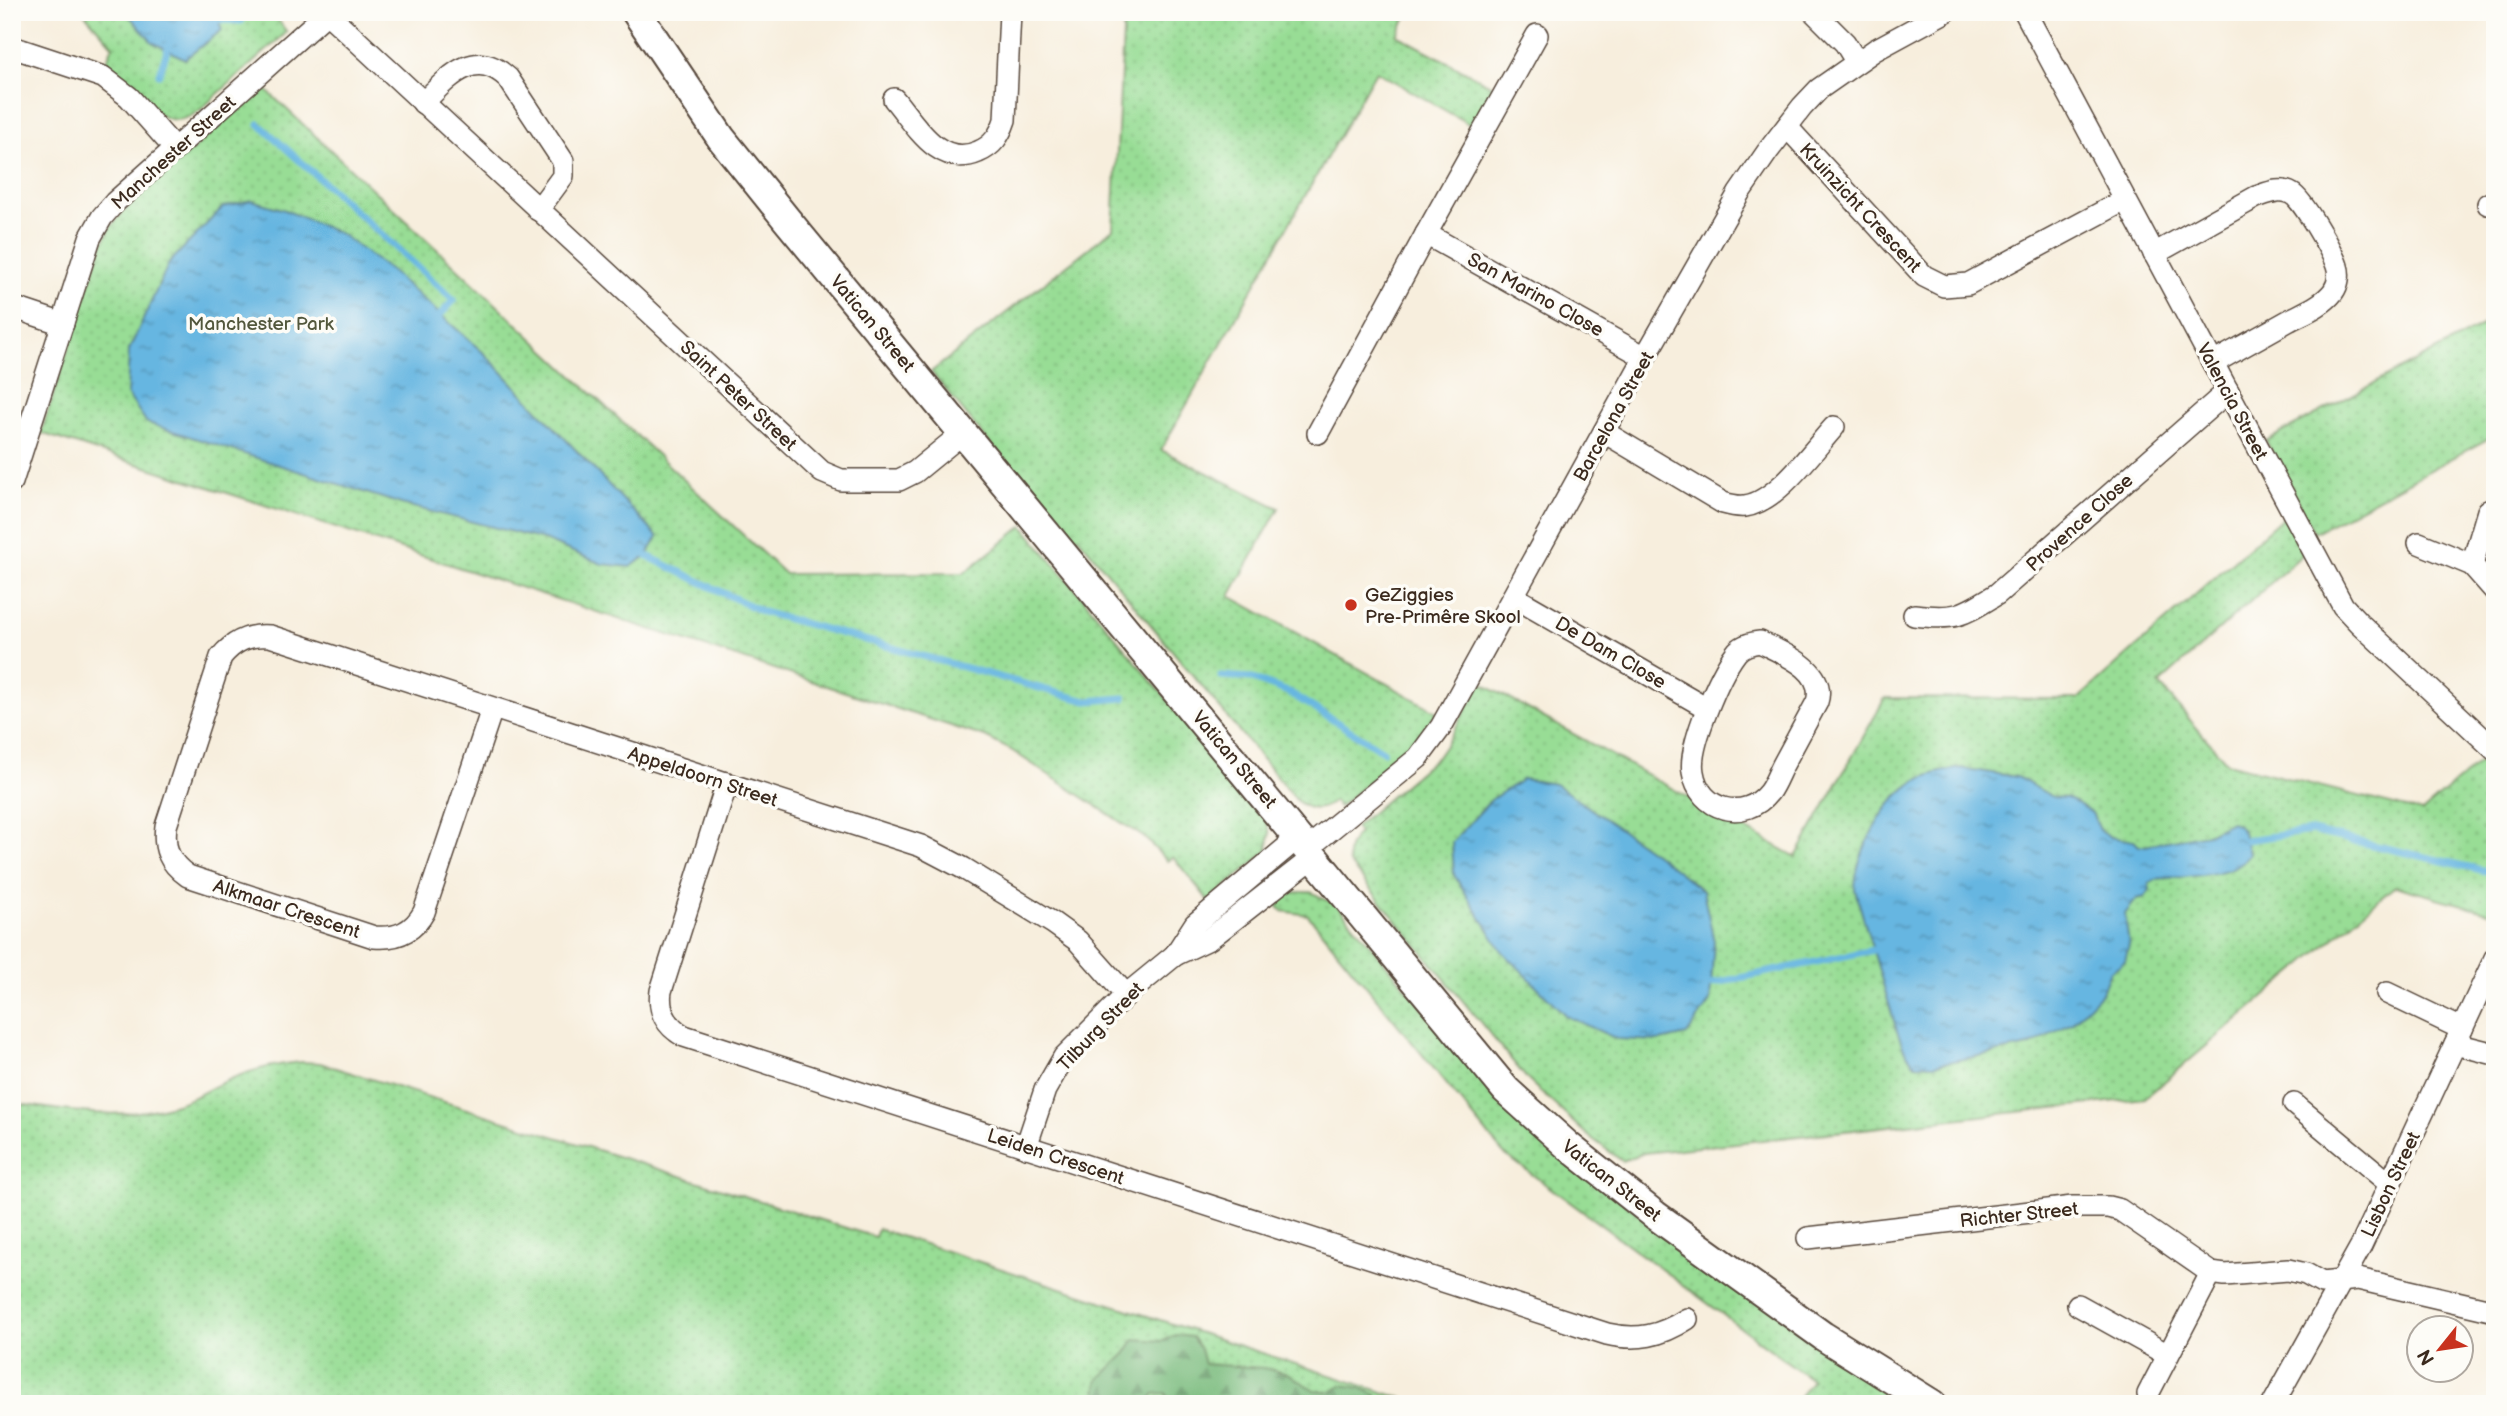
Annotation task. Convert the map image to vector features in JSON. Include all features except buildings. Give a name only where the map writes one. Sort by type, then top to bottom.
[{"type":"street","name":"Vatican Street","points":[[636,12],[721,138],[1506,1090],[1569,1146],[1655,1215],[1823,1336],[1932,1404]]},
{"type":"street","points":[[894,99],[931,145],[940,151],[962,156],[985,149],[1001,132],[1004,120],[1010,12]]},
{"type":"street","points":[[1814,12],[1845,43],[1856,61]]},
{"type":"street","name":"Barcelona Street","points":[[1307,847],[1380,790],[1427,748],[1739,193],[1787,127],[1819,89],[1856,61],[1945,12]]},
{"type":"street","name":"Valencia Street","points":[[2025,12],[2343,606],[2495,750]]},
{"type":"street","name":"Saint Peter Street","points":[[327,13],[828,476],[841,480],[892,481],[905,478],[964,432]]},
{"type":"street","name":"Manchester Street","points":[[12,482],[90,238],[102,217],[115,202],[327,13]]},
{"type":"street","points":[[1318,433],[1537,35]]},
{"type":"street","points":[[12,47],[103,78],[129,97],[175,149]]},
{"type":"street","points":[[423,103],[458,70],[467,66],[493,67],[508,78],[565,167],[558,185],[538,210]]},
{"type":"street","name":"Kruinzicht Crescent","points":[[1787,127],[1924,276],[1944,286],[1968,284],[2125,200]]},
{"type":"street","points":[[2154,254],[2256,197],[2270,192],[2283,190],[2301,200],[2315,225],[2337,266],[2339,278],[2334,290],[2316,306],[2213,363]]},
{"type":"street","name":"San Marino Close","points":[[1426,234],[1646,357]]},
{"type":"street","points":[[12,307],[63,324]]},
{"type":"street","name":"Provence Close","points":[[1914,615],[1939,618],[1959,616],[1997,594],[2228,391]]},
{"type":"street","points":[[1604,432],[1723,503],[1746,506],[1758,502],[1781,485],[1834,427]]},
{"type":"street","points":[[2472,565],[2488,510]]},
{"type":"street","points":[[2419,543],[2472,565],[2495,591]]},
{"type":"street","name":"De Dam Close","points":[[1514,597],[1707,708]]},
{"type":"street","name":"Appeldoorn Street","points":[[240,640],[250,636],[270,636],[921,846],[1021,902],[1078,941],[1126,995]]},
{"type":"street","name":"Alkmaar Crescent","points":[[240,640],[221,657],[166,826],[168,855],[188,876],[374,937],[397,936],[409,931],[418,923],[424,912],[492,709]]},
{"type":"street","points":[[1760,642],[1805,668],[1814,676],[1820,691],[1817,702],[1769,793],[1754,805],[1742,810],[1731,811],[1706,799],[1692,772],[1693,750],[1707,708],[1736,653],[1751,643],[1760,642]]},
{"type":"street","name":"Leiden Crescent","points":[[727,783],[661,991],[661,1007],[668,1024],[684,1036],[1607,1334],[1646,1337],[1673,1328],[1687,1319]]},
{"type":"street","name":"Tilburg Street","points":[[1026,1147],[1045,1090],[1064,1057],[1126,995],[1175,955],[1209,939],[1307,847]]},
{"type":"street","name":"Lisbon Street","points":[[2273,1404],[2342,1281],[2495,958]]},
{"type":"street","points":[[2387,993],[2458,1037],[2495,1054]]},
{"type":"street","points":[[2294,1104],[2390,1184]]},
{"type":"street","name":"Richter Street","points":[[1808,1238],[2073,1207],[2108,1207],[2130,1215],[2211,1273]]},
{"type":"street","points":[[2148,1394],[2211,1273],[2225,1275],[2288,1270],[2306,1274],[2322,1283],[2358,1279],[2495,1311]]},
{"type":"street","points":[[2078,1304],[2168,1355]]},
{"type":"green space","points":[[83,12],[272,12],[287,32],[200,110],[177,120],[159,114],[125,80],[104,66],[113,46]]},
{"type":"green space","points":[[1124,12],[1409,12],[1397,35],[1496,88],[1474,127],[1376,71],[1161,450],[1279,508],[1230,596],[1437,712],[1415,744],[1339,807],[1334,801],[1325,807],[1316,808],[1306,807],[1297,801],[1078,537],[1070,541],[931,372],[1113,229]]},
{"type":"green space","name":"Manchester Park","points":[[263,87],[785,574],[964,573],[1023,526],[1265,817],[1270,833],[1267,851],[1209,901],[1173,857],[1167,861],[1145,838],[1011,750],[985,737],[41,433],[102,245],[111,226],[125,210]]},
{"type":"green space","points":[[2495,319],[2495,435],[2314,533],[2266,441]]},
{"type":"green space","points":[[2285,515],[2304,553],[2159,684],[2227,763],[2422,812],[2488,755],[2495,761],[2495,914],[2395,886],[2145,1098],[1644,1153],[1622,1161],[1586,1134],[1528,1080],[1349,863],[1350,846],[1359,833],[1355,827],[1437,757],[1481,683],[1796,857],[1885,698],[2078,699]]},
{"type":"green space","points":[[1297,892],[1311,892],[1338,906],[1503,1104],[1552,1151],[1907,1404],[1794,1404],[1812,1380],[1503,1153],[1308,915],[1282,911],[1277,905],[1286,896]]},
{"type":"green space","points":[[302,1062],[320,1063],[875,1237],[878,1229],[1420,1404],[12,1404],[12,1103],[94,1113],[135,1113],[183,1102],[253,1071]]},
{"type":"green space","points":[[1175,1335],[1192,1337],[1200,1349],[1204,1364],[1264,1368],[1289,1374],[1314,1390],[1331,1392],[1343,1385],[1361,1388],[1376,1395],[1377,1404],[1168,1404],[1166,1393],[1154,1394],[1149,1404],[1097,1404],[1097,1381],[1125,1354],[1135,1339],[1163,1341]]},
{"type":"water","points":[[126,12],[215,12],[222,30],[185,59],[152,42]]},
{"type":"water","points":[[251,200],[285,210],[341,234],[392,272],[486,355],[658,537],[647,556],[630,567],[602,564],[544,540],[401,504],[147,423],[127,394],[129,350],[169,263],[223,207]]},
{"type":"water","points":[[1960,768],[2017,777],[2053,797],[2067,798],[2092,813],[2101,832],[2110,837],[2134,841],[2139,846],[2207,834],[2231,822],[2237,824],[2243,832],[2249,854],[2233,868],[2221,872],[2158,879],[2149,884],[2150,890],[2145,897],[2137,899],[2125,914],[2129,945],[2125,961],[2110,972],[2102,992],[2072,1023],[2029,1046],[1933,1065],[1915,1064],[1905,1052],[1897,1031],[1855,890],[1856,876],[1866,844],[1894,799],[1918,780]]},
{"type":"water","points":[[1523,779],[1555,784],[1660,857],[1703,891],[1714,941],[1710,1001],[1687,1035],[1660,1041],[1617,1039],[1566,1016],[1502,951],[1454,875],[1452,842],[1492,799]]},
{"type":"waterway","points":[[210,19],[241,21]]},
{"type":"waterway","points":[[159,74],[170,42]]},
{"type":"waterway","points":[[259,124],[454,300],[440,315]]},
{"type":"waterway","points":[[647,556],[763,612],[1087,701],[1124,698]]},
{"type":"waterway","points":[[1221,676],[1250,678],[1288,692],[1383,751]]},
{"type":"waterway","points":[[2246,840],[2311,831],[2495,873]]},
{"type":"waterway","points":[[1711,984],[1873,950]]},
{"type":"place","name":"GeZiggies Pre-Primêre Skool","points":[[1351,605]]}]
